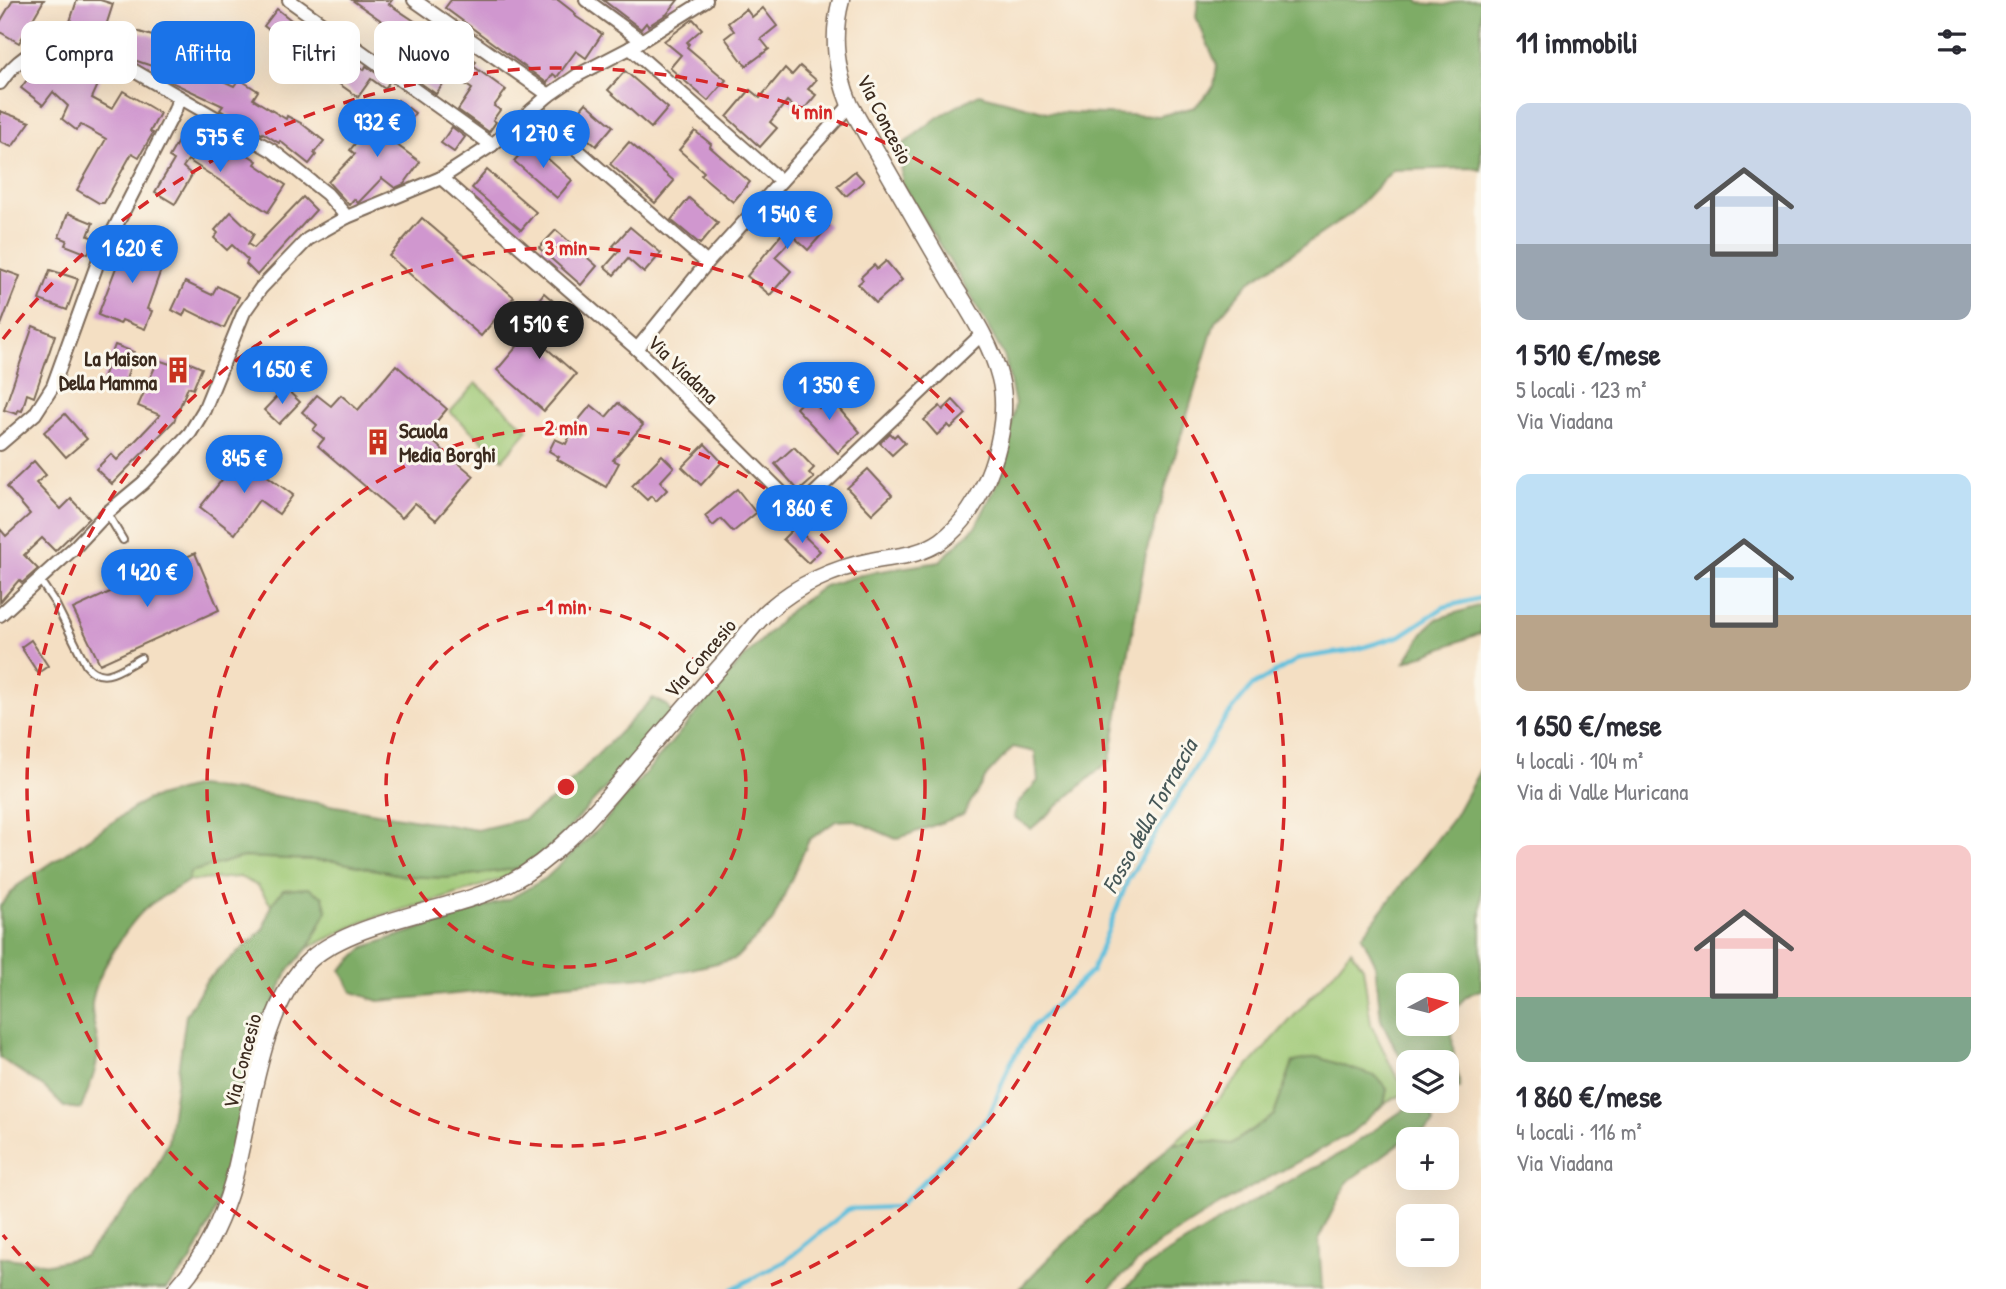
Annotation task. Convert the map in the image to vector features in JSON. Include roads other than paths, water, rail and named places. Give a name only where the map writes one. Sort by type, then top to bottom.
[{"type":"street","points":[[289,0],[492,145]]},
{"type":"street","points":[[414,0],[549,95]]},
{"type":"street","points":[[586,0],[781,181]]},
{"type":"street","points":[[0,615],[74,548],[107,513],[143,483],[195,426],[239,322],[261,288],[308,239],[347,217],[441,178],[492,145],[549,95],[578,75],[636,44],[706,0]]},
{"type":"street","name":"Via Concesio","points":[[176,1289],[199,1259],[226,1203],[266,1040],[277,1011],[298,972],[313,957],[364,931],[477,896],[511,882],[556,851],[603,802],[769,610],[827,574],[867,562],[919,553],[950,533],[967,514],[981,491],[1000,433],[1003,411],[1001,382],[982,334],[850,105],[835,51],[835,27],[841,0]]},
{"type":"street","points":[[0,83],[15,64],[31,52],[52,46],[72,45],[93,50],[117,61],[281,156],[333,199],[347,217]]},
{"type":"street","points":[[0,444],[35,414],[53,386],[99,259],[175,110],[179,97]]},
{"type":"street","points":[[637,349],[708,263],[850,105]]},
{"type":"street","points":[[532,110],[708,263]]},
{"type":"street","name":"Via Viadana","points":[[441,178],[637,349],[798,509],[982,334]]},
{"type":"lane","points":[[107,513],[123,540]]},
{"type":"lane","points":[[39,579],[93,673],[107,675],[141,658]]},
{"type":"waterway","name":"Fosso della Torraccia","points":[[732,1289],[784,1262],[849,1209],[898,1207],[989,1116],[1010,1064],[1033,1026],[1092,971],[1128,880],[1224,720],[1252,686],[1300,658],[1354,650],[1400,636],[1444,607],[1481,598]]},
{"type":"place","name":"La Maison Della Mamma","points":[[178,370]]},
{"type":"place","name":"Scuola Media Borghi","points":[[378,442]]}]
